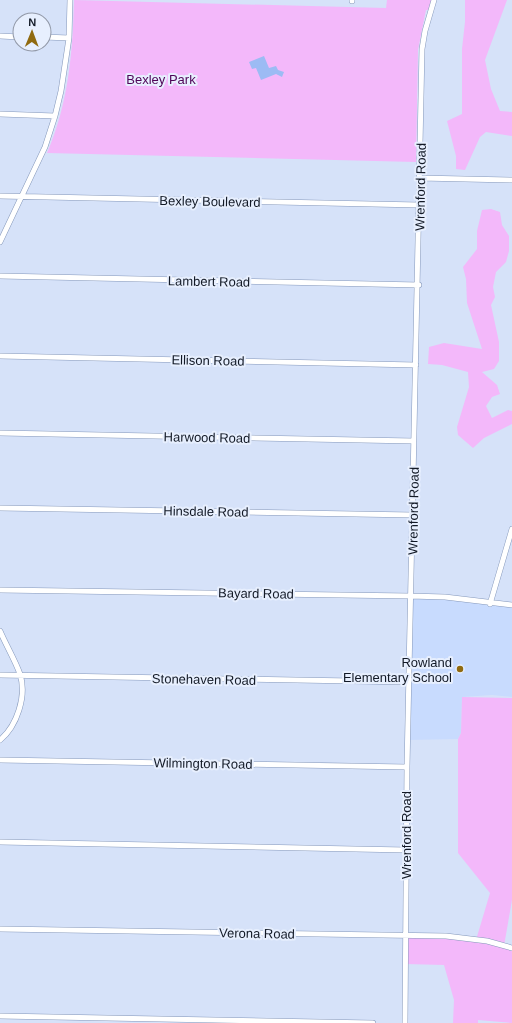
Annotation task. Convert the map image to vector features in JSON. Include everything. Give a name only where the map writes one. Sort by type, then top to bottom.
[{"type":"street","points":[[0,242],[45,147],[55,116],[61,91],[69,38],[70,0]]},
{"type":"street","name":"Wrenford Road","points":[[405,1023],[407,767],[422,49],[425,31],[434,0]]},
{"type":"street","points":[[0,36],[12,36]]},
{"type":"street","points":[[52,37],[69,38]]},
{"type":"street","points":[[0,114],[55,116]]},
{"type":"street","points":[[420,178],[512,180]]},
{"type":"street","name":"Bexley Boulevard","points":[[0,196],[419,205]]},
{"type":"street","name":"Lambert Road","points":[[0,276],[418,285]]},
{"type":"street","name":"Ellison Road","points":[[0,356],[416,365]]},
{"type":"street","name":"Harwood Road","points":[[0,433],[414,441]]},
{"type":"street","name":"Hinsdale Road","points":[[0,508],[413,515]]},
{"type":"street","points":[[490,604],[512,529]]},
{"type":"street","name":"Bayard Road","points":[[0,590],[445,597],[490,604],[512,605]]},
{"type":"street","points":[[0,631],[20,675],[22,692],[18,715],[12,728],[0,740]]},
{"type":"street","name":"Stonehaven Road","points":[[0,675],[409,682]]},
{"type":"street","name":"Wilmington Road","points":[[0,760],[407,767]]},
{"type":"street","points":[[0,842],[406,850]]},
{"type":"street","name":"Verona Road","points":[[0,929],[460,938],[487,941],[512,948]]},
{"type":"street","points":[[0,1016],[373,1023]]},
{"type":"shaded area","points":[[264,56],[269,68],[276,66],[278,70],[284,72],[282,77],[276,74],[261,80],[256,68],[252,69],[249,62]]},
{"type":"shaded area","name":"Rowland Elementary School","points":[[410,596],[512,605],[512,697],[492,695],[462,697],[461,733],[458,739],[408,740]]},
{"type":"green space","name":"Bexley Park","points":[[74,0],[386,8],[387,0],[434,0],[430,10],[426,10],[418,50],[416,162],[47,153],[65,97],[71,59]]},
{"type":"green space","points":[[465,0],[507,0],[485,60],[491,89],[500,111],[512,112],[512,136],[486,132],[480,137],[465,170],[456,169],[456,156],[447,121],[462,114],[462,49],[465,22]]},
{"type":"green space","points":[[491,209],[500,212],[502,225],[509,236],[509,251],[506,262],[496,272],[493,287],[495,297],[491,305],[499,342],[499,361],[494,369],[482,372],[497,385],[500,394],[492,397],[486,406],[492,418],[508,410],[512,411],[512,424],[484,438],[473,448],[458,435],[457,427],[469,387],[468,372],[442,365],[428,364],[429,347],[444,343],[482,349],[467,303],[466,279],[463,267],[477,249],[477,231],[482,210]]},
{"type":"green space","points":[[462,697],[512,698],[512,900],[504,946],[512,948],[512,1023],[478,1020],[478,1023],[453,1023],[454,1000],[444,965],[405,964],[405,936],[476,940],[490,893],[458,853],[458,739],[461,733]]},
{"type":"place","name":"Rowland Elementary School","points":[[460,669]]}]
